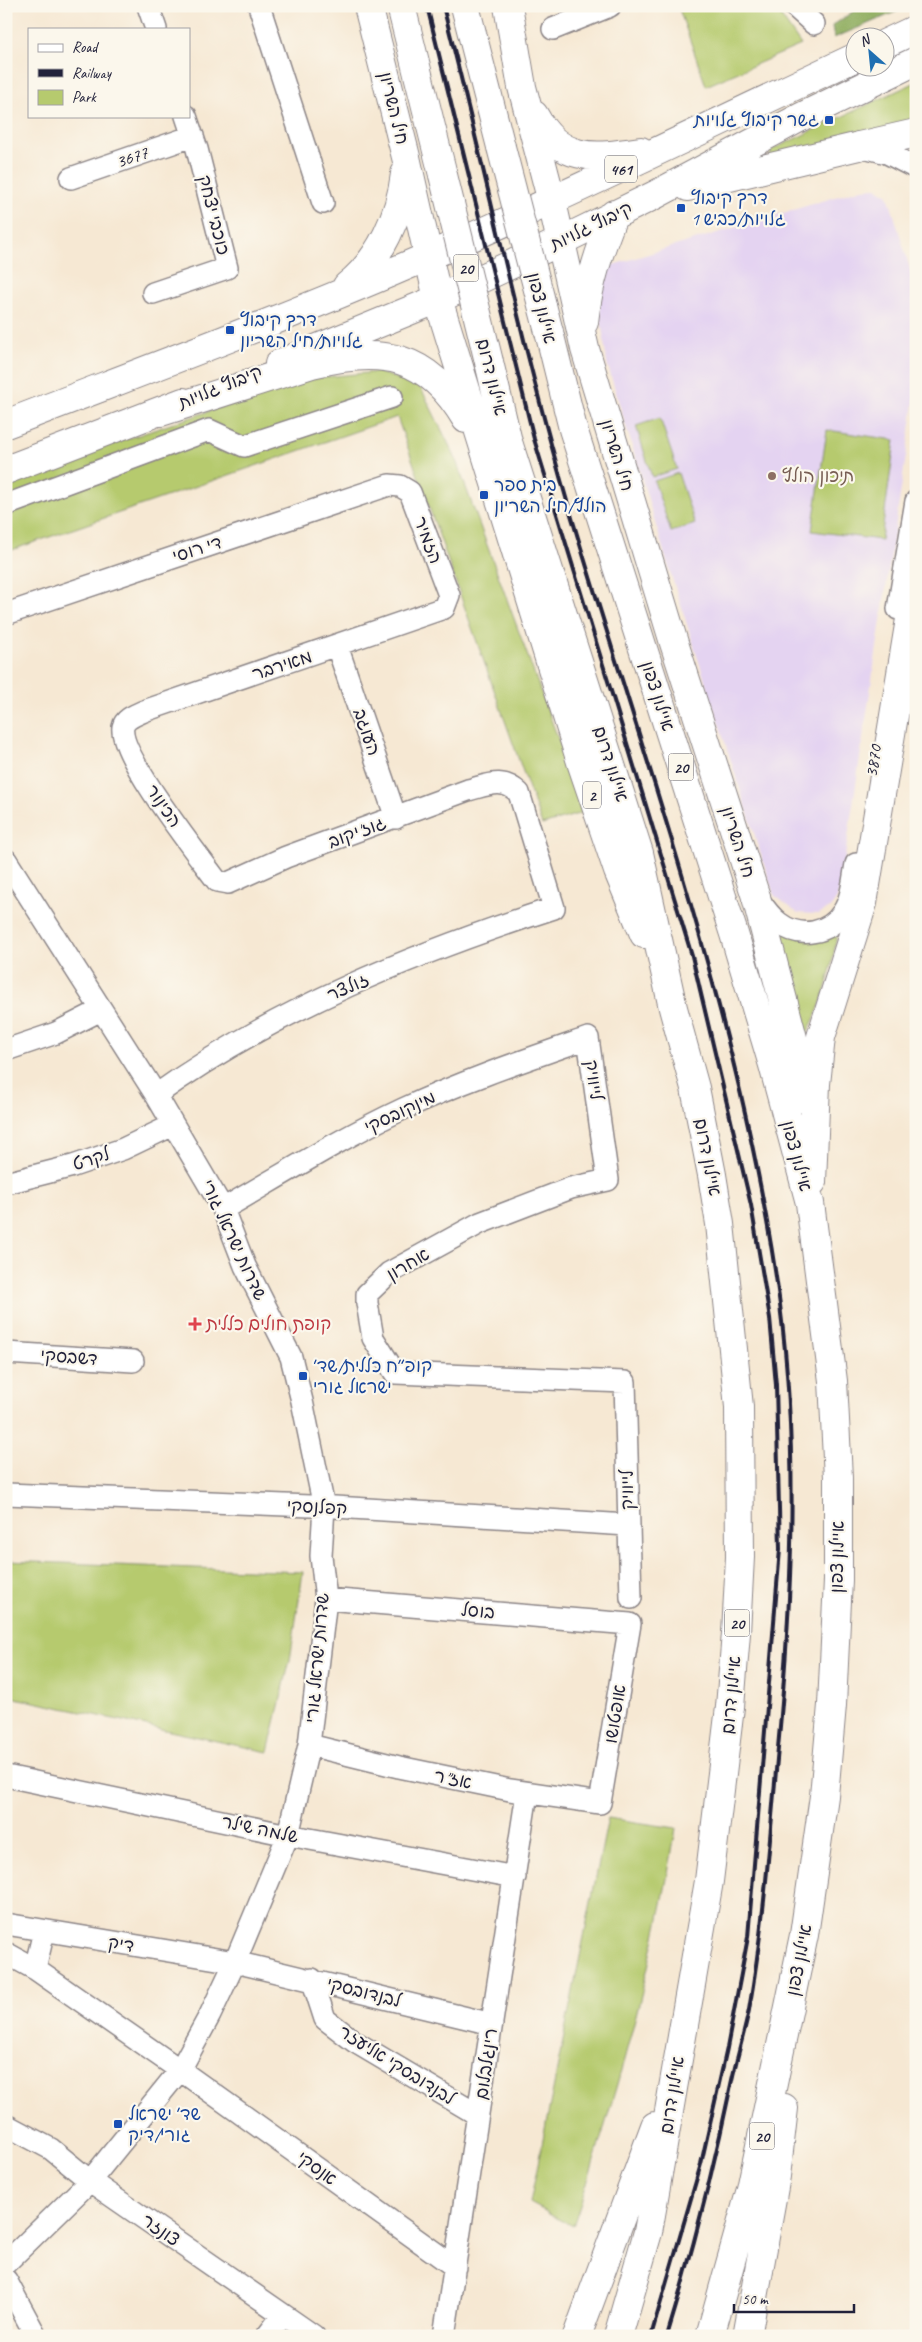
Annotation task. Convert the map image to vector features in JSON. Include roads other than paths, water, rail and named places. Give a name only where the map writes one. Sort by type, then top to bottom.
[{"type":"main road","name":"חיל השריון","points":[[368,6],[406,157],[438,299]]},
{"type":"main road","name":"איילון דרום","points":[[401,6],[508,442],[639,853],[673,1008],[695,1088],[720,1224],[739,1407],[740,1557],[730,1707],[709,1880],[648,2232],[618,2336]]},
{"type":"main road","name":"איילון צפון","points":[[466,6],[573,429],[734,934],[810,1203],[833,1381],[838,1478],[838,1580],[832,1705],[826,1778],[804,1935],[750,2189],[710,2336]]},
{"type":"main road","name":"חיל השריון","points":[[508,6],[522,87],[552,202],[585,348],[674,643],[756,897],[800,1065],[810,1138],[810,1203]]},
{"type":"main road","points":[[894,39],[916,29]]},
{"type":"main road","name":"קיבוץ גלויות","points":[[6,470],[161,412],[438,299],[655,195],[793,121],[916,61]]},
{"type":"main road","name":"461","points":[[552,202],[844,63]]},
{"type":"main road","points":[[522,87],[545,134],[559,146],[575,153],[599,156],[621,154],[641,151],[690,136]]},
{"type":"main road","points":[[655,195],[916,133]]},
{"type":"main road","points":[[324,301],[354,280],[377,252],[401,198],[406,157]]},
{"type":"main road","points":[[6,424],[324,301],[552,202]]},
{"type":"main road","points":[[585,348],[584,327],[589,288],[597,258],[614,214]]},
{"type":"main road","name":"2","points":[[438,299],[483,451],[618,870],[673,1008]]},
{"type":"main road","points":[[161,412],[312,364],[343,357],[379,355],[409,364],[424,371],[443,386],[455,400],[483,451]]},
{"type":"main road","points":[[810,1203],[816,1084],[821,1037],[863,903],[916,583]]},
{"type":"main road","points":[[747,2336],[776,2176],[804,1935]]},
{"type":"main road","points":[[577,2336],[676,2069]]},
{"type":"street","points":[[148,6],[156,28]]},
{"type":"street","points":[[259,6],[323,203]]},
{"type":"street","points":[[554,29],[610,6]]},
{"type":"street","points":[[794,6],[814,24]]},
{"type":"street","name":"כוכבי יצחק","points":[[153,293],[227,268],[187,118]]},
{"type":"street","name":"3677","points":[[71,178],[193,136]]},
{"type":"street","points":[[860,146],[887,153],[916,168]]},
{"type":"street","points":[[6,505],[209,430],[244,446],[392,397]]},
{"type":"street","name":"הזמיר","points":[[388,485],[400,486],[410,492],[449,595],[444,608]]},
{"type":"street","name":"די רוסי","points":[[6,614],[388,485]]},
{"type":"street","name":"3870","points":[[756,897],[779,923],[789,930],[801,932],[816,932],[827,927],[836,921],[846,905],[852,888],[916,501]]},
{"type":"street","name":"מאירבר","points":[[123,726],[130,718],[144,711],[338,646],[444,608]]},
{"type":"street","name":"העוגב","points":[[338,646],[396,818]]},
{"type":"street","name":"הכינור","points":[[123,726],[123,737],[136,767],[216,881]]},
{"type":"street","name":"גוז'יקוב","points":[[216,881],[228,883],[286,857],[468,790],[499,782],[512,785],[520,793],[554,908]]},
{"type":"street","name":"שדרות ישראל גורי","points":[[6,860],[156,1095],[223,1210],[245,1266],[291,1357],[324,1507],[322,1556],[326,1599],[309,1745],[288,1835],[235,1962],[210,2015],[180,2070],[90,2181],[6,2262]]},
{"type":"street","name":"זולצר","points":[[156,1095],[246,1037],[336,992],[425,954],[554,908]]},
{"type":"street","points":[[6,1050],[56,1033],[101,1010]]},
{"type":"street","name":"לייוויק","points":[[588,1038],[608,1180]]},
{"type":"street","name":"מינקובסקי","points":[[223,1210],[326,1149],[402,1109],[484,1074],[588,1038]]},
{"type":"street","name":"לקרט","points":[[6,1183],[73,1166],[123,1149],[173,1125]]},
{"type":"street","name":"אחרון","points":[[608,1180],[571,1188],[480,1223],[389,1272],[367,1294],[366,1303],[373,1338],[395,1373],[625,1382]]},
{"type":"street","name":"דשבסקי","points":[[6,1352],[132,1361]]},
{"type":"street","name":"לייוויק","points":[[625,1382],[630,1598]]},
{"type":"street","name":"קפלנסקי","points":[[6,1494],[324,1507],[628,1525]]},
{"type":"street","name":"בוסל","points":[[326,1599],[630,1624]]},
{"type":"street","name":"אופטושו","points":[[600,1803],[630,1624]]},
{"type":"street","name":"אז\"ר","points":[[309,1745],[399,1768],[527,1793],[600,1803]]},
{"type":"street","name":"שלמה שילר","points":[[6,1776],[288,1835],[515,1877]]},
{"type":"street","name":"רינגלבלום","points":[[444,2336],[527,1793]]},
{"type":"street","name":"דיק","points":[[6,1924],[235,1962]]},
{"type":"street","points":[[35,1969],[44,1931]]},
{"type":"street","points":[[6,1953],[35,1969],[180,2070]]},
{"type":"street","name":"לבנדובסקי","points":[[235,1962],[312,1979],[492,2024]]},
{"type":"street","name":"לבנדובסקי אליעזר","points":[[312,1979],[326,2019],[355,2042],[478,2116]]},
{"type":"street","name":"אנסקי","points":[[180,2070],[455,2267]]},
{"type":"street","name":"צונזר","points":[[6,2124],[51,2149],[90,2181],[314,2336]]},
{"type":"street","points":[[6,2280],[36,2336]]},
{"type":"street","points":[[267,2336],[282,2315]]},
{"type":"railway","points":[[427,6],[534,439],[692,956],[751,1205],[770,1318],[776,1385],[780,1549],[748,1937],[727,2048],[701,2164],[651,2336]]},
{"type":"railway","points":[[443,6],[554,455],[663,810],[719,1006],[764,1204],[780,1305],[786,1360],[791,1471],[790,1582],[783,1693],[759,1945],[749,2010],[718,2145],[694,2241],[667,2336]]},
{"type":"place","name":"גשר קיבוץ גלויות","points":[[829,120]]},
{"type":"place","name":"דרך קיבוץ גלויות/כביש 1","points":[[681,208]]},
{"type":"place","name":"דרך קיבוץ גלויות/חיל השריון","points":[[230,330]]},
{"type":"place","name":"תיכון הולץ","points":[[772,476]]},
{"type":"place","name":"בית ספר הולץ/חיל השריון","points":[[484,495]]},
{"type":"place","name":"קופת חולים כללית","points":[[195,1324]]},
{"type":"place","name":"קופ״ח כללית/שד׳ ישראל גורי","points":[[303,1376]]},
{"type":"place","name":"שד׳ ישראל גורי/דיק","points":[[118,2124]]}]
